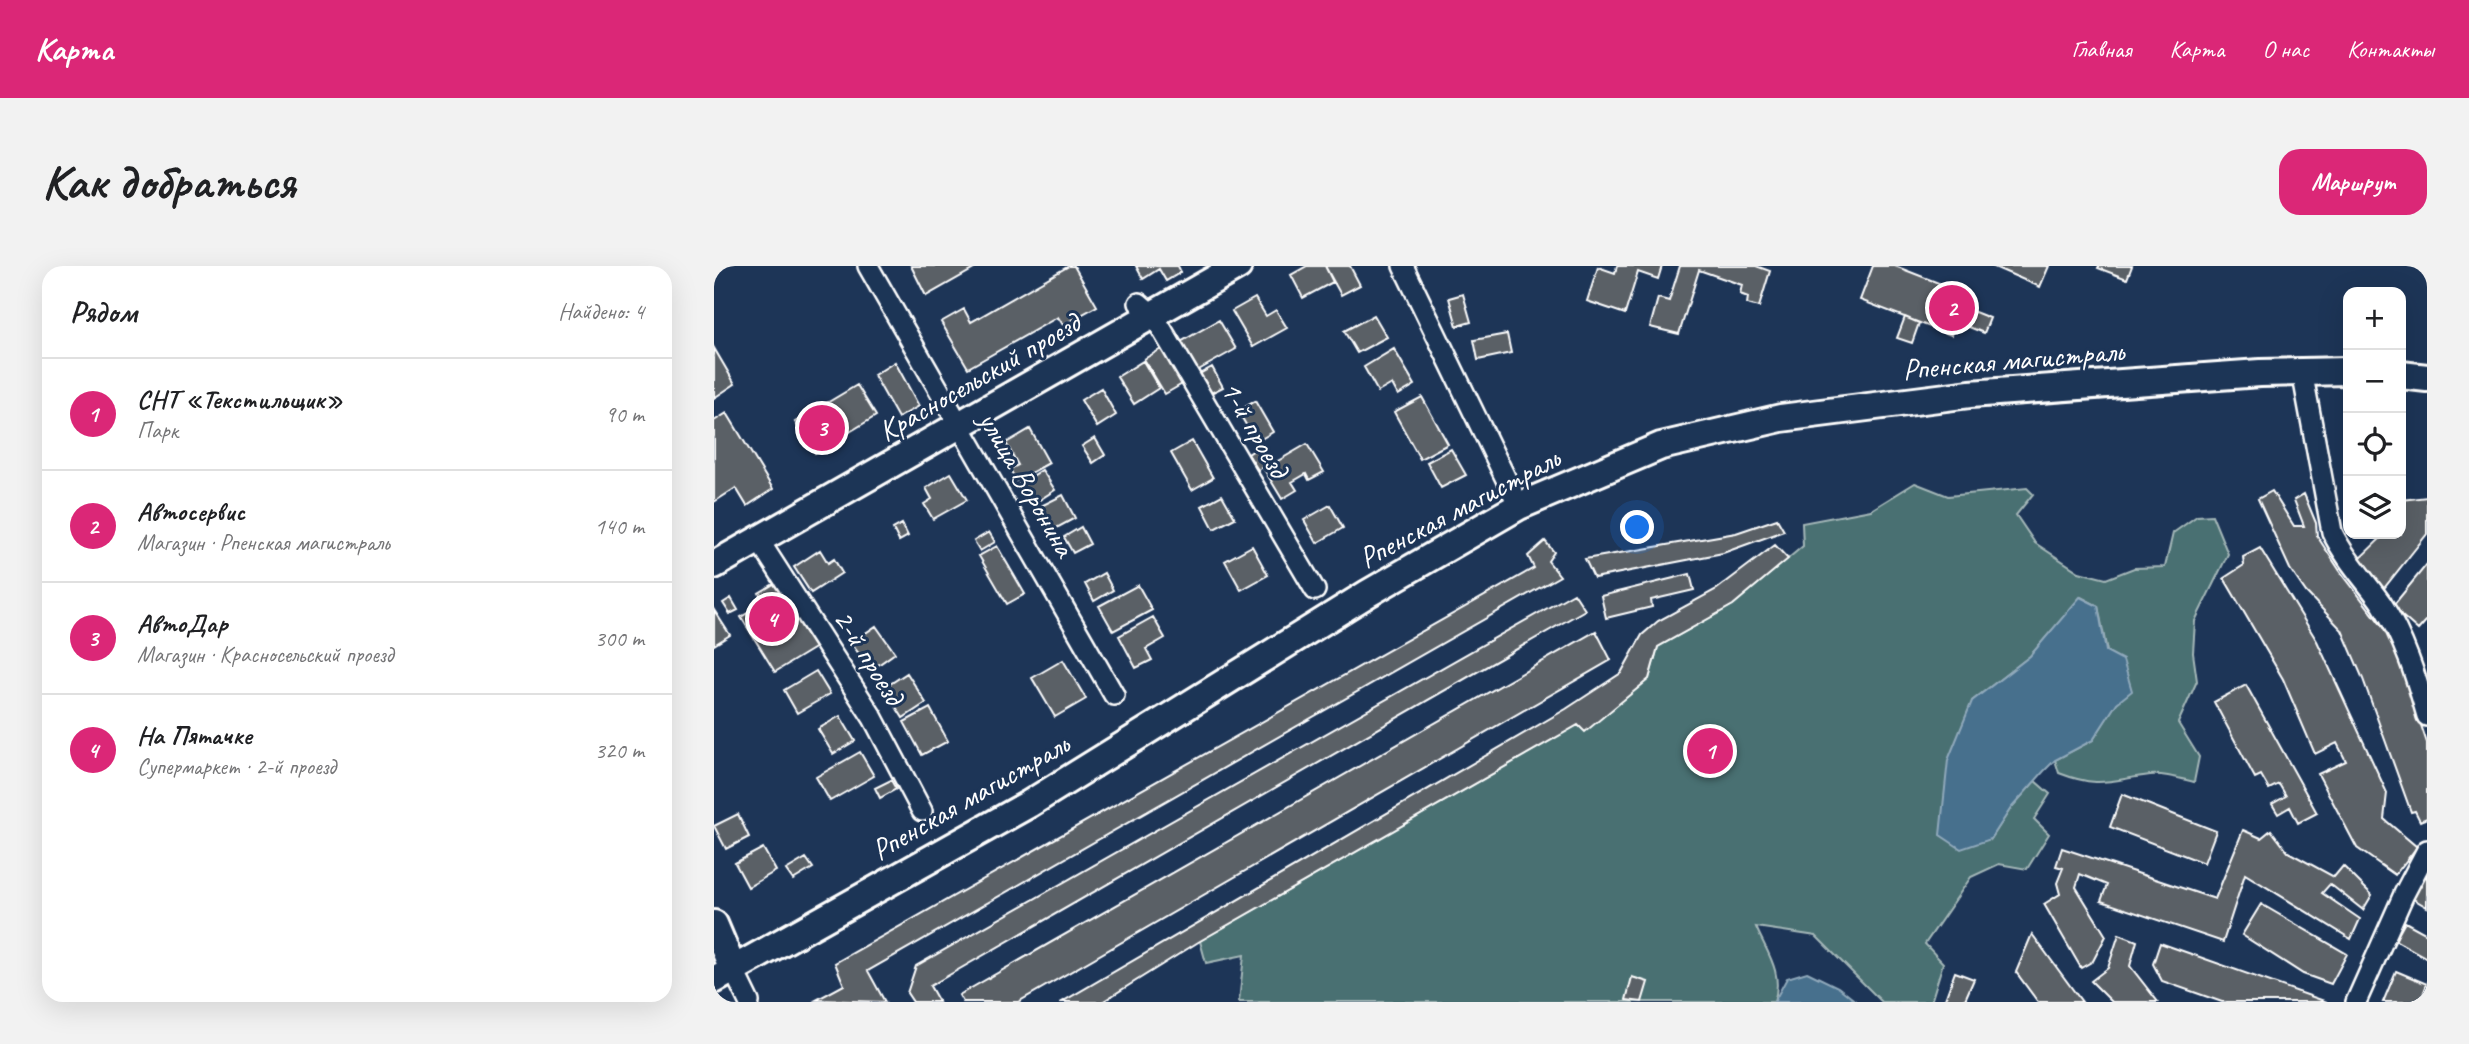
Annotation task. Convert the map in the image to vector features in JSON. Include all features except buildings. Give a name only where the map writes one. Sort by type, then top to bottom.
[{"type":"main road","name":"Красносельский проезд","points":[[714,565],[960,427],[1147,309],[1238,266]]},
{"type":"main road","name":"Рпенская магистраль","points":[[724,974],[1029,804],[1367,594],[1519,506],[1661,446],[1782,418],[1970,394],[2301,371],[2343,371]]},
{"type":"main road","points":[[2406,376],[2427,378]]},
{"type":"main road","points":[[714,924],[724,974]]},
{"type":"street","name":"улица Воронина","points":[[868,266],[1114,695]]},
{"type":"street","points":[[1404,266],[1519,506]]},
{"type":"street","name":"1-й проезд","points":[[1147,309],[1315,590]]},
{"type":"street","points":[[2301,371],[2332,533],[2341,552],[2382,606],[2411,661],[2427,716]]},
{"type":"street","name":"2-й проезд","points":[[758,539],[873,718],[922,811]]},
{"type":"street","points":[[2356,1002],[2404,894],[2427,850]]},
{"type":"street","points":[[724,974],[749,1002]]},
{"type":"green space","points":[[1915,483],[1948,496],[2027,488],[2033,494],[2016,515],[2035,543],[2079,572],[2106,579],[2134,568],[2165,567],[2173,533],[2197,516],[2212,515],[2228,554],[2195,621],[2193,653],[2197,681],[2178,723],[2199,757],[2194,782],[2155,775],[2095,782],[2059,773],[2055,760],[2093,740],[2117,702],[2098,606],[2081,597],[2030,656],[1972,701],[1991,839],[2011,808],[2035,781],[2050,794],[2034,819],[2049,834],[2027,869],[1999,864],[1971,877],[1925,944],[1943,963],[1931,1002],[1882,1002],[1816,936],[1756,927],[1775,972],[1777,991],[1774,1002],[1239,1002],[1244,955],[1206,963],[1200,941],[1578,725],[1585,731],[1649,679],[1658,647],[1733,605],[1803,546],[1802,523],[1871,510]]},
{"type":"water","points":[[2080,597],[2098,606],[2106,651],[2123,660],[2132,691],[2117,703],[2093,740],[2055,760],[2044,771],[2011,808],[1991,839],[1961,849],[1940,835],[1948,760],[1972,701],[2030,656]]},
{"type":"water","points":[[1807,972],[1838,987],[1857,1002],[1774,1002],[1787,978]]},
{"type":"place","name":"Автосервис","points":[[1952,308]]},
{"type":"place","name":"АвтоДар","points":[[822,428]]},
{"type":"place","name":"На Пятачке","points":[[772,619]]},
{"type":"place","name":"СНТ «Текстильщик»","points":[[1710,751]]}]
